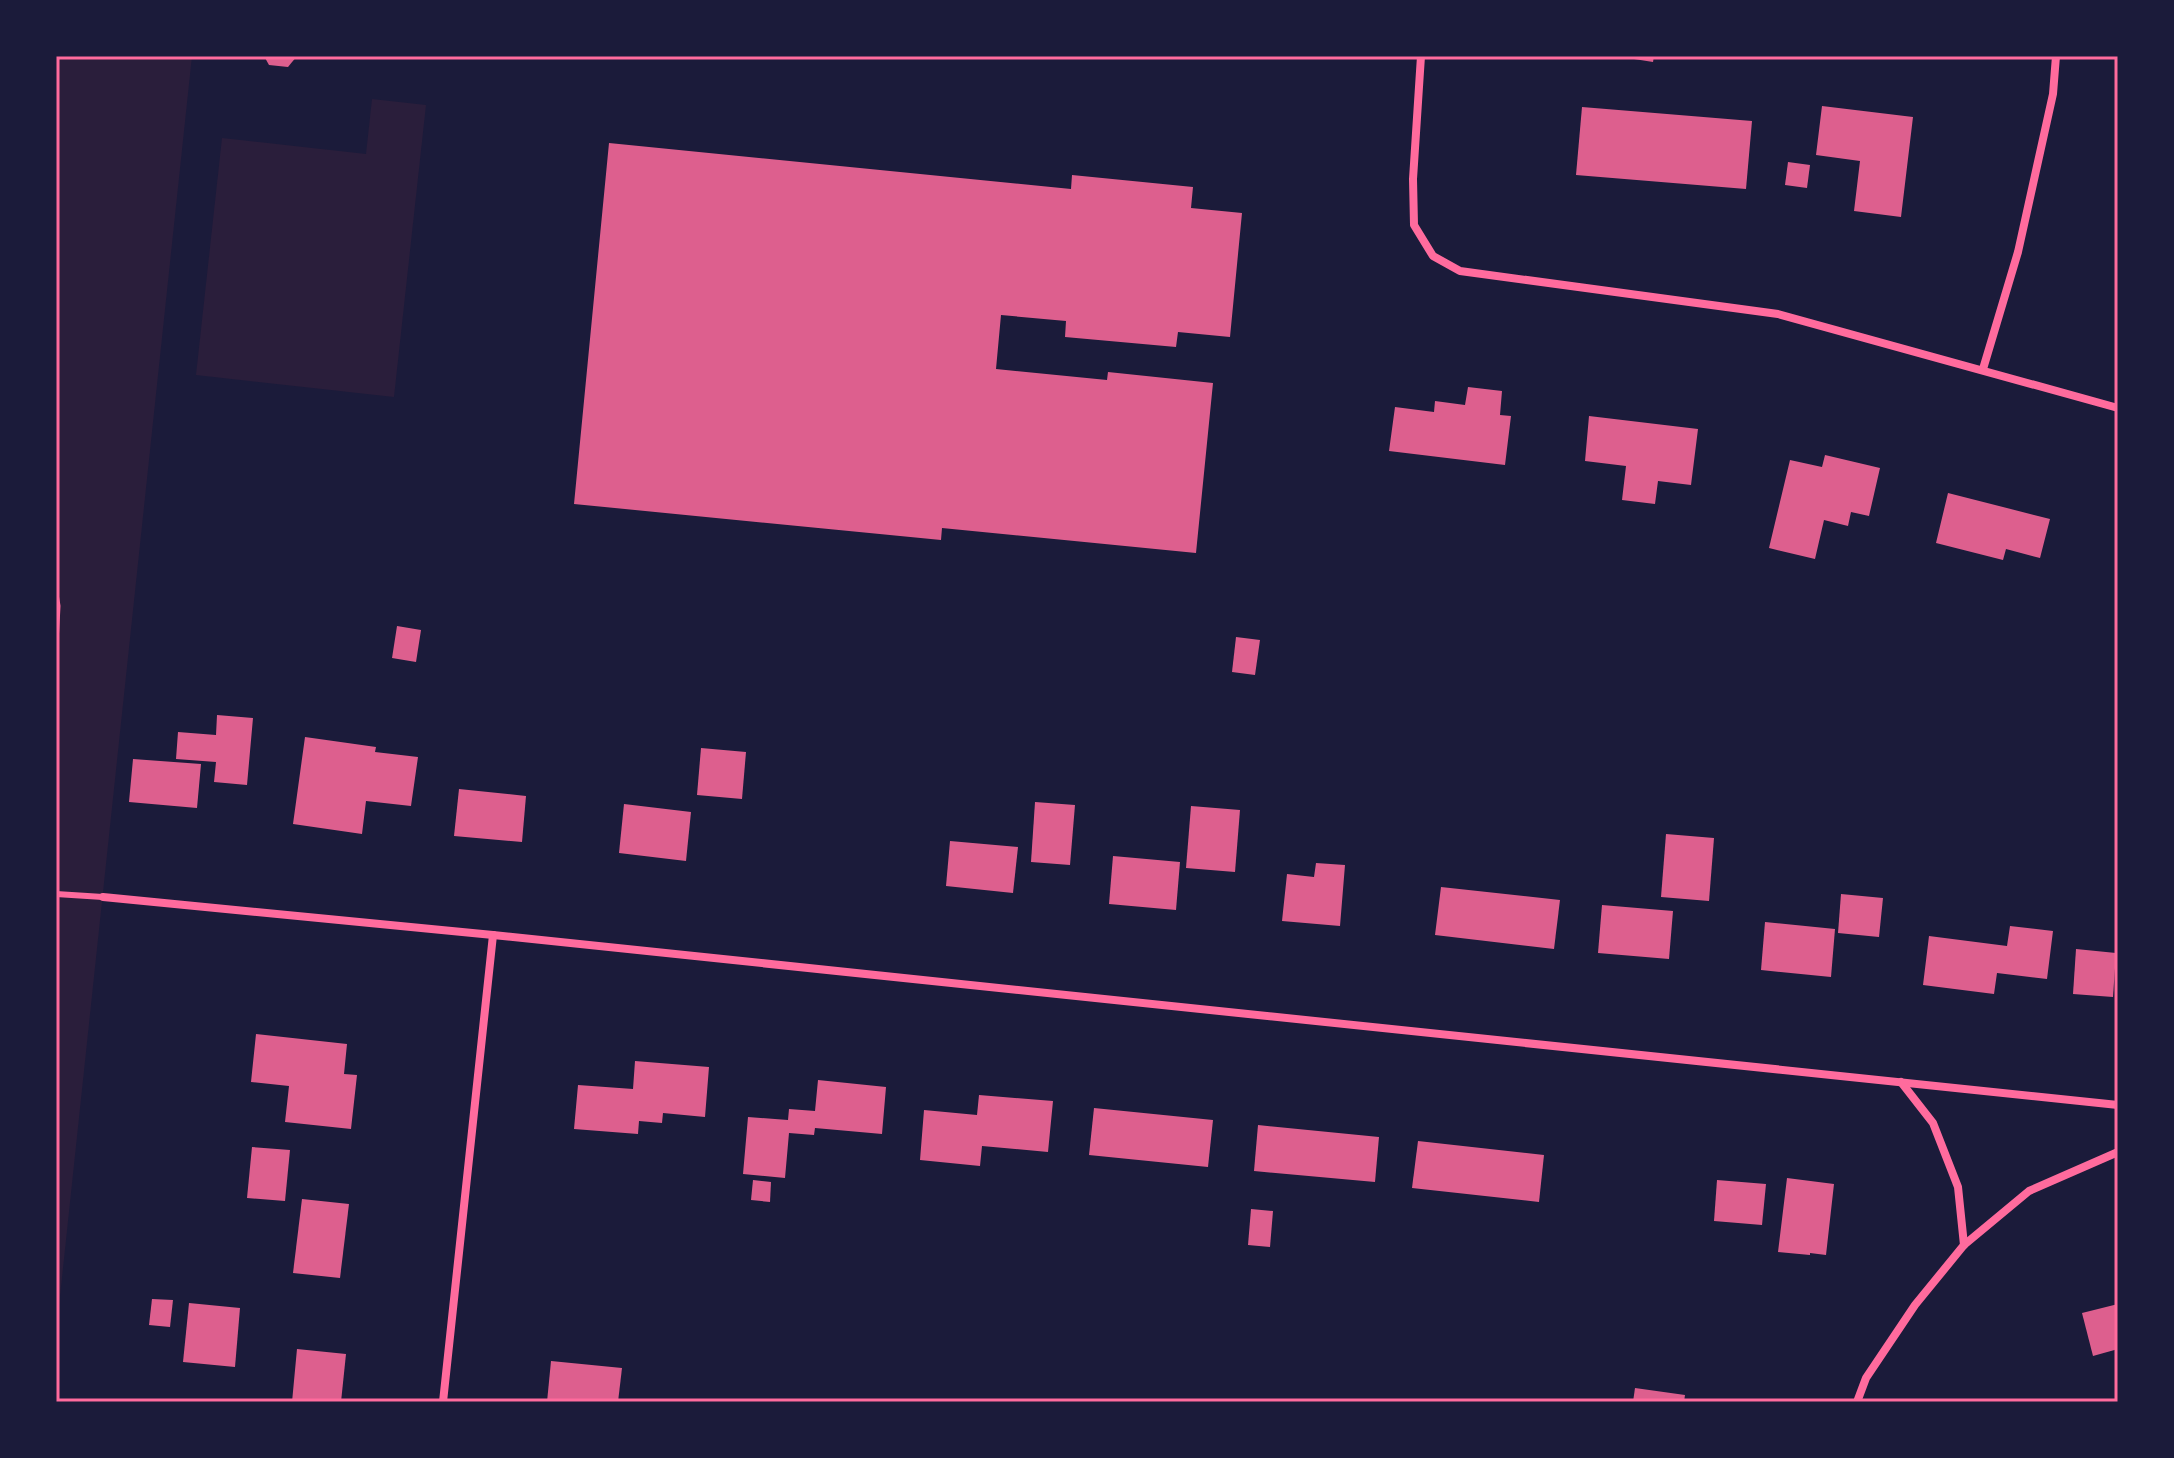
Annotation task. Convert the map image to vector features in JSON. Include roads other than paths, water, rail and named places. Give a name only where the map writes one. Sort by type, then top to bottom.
[{"type":"street","points":[[1421,56],[1413,179],[1414,225],[1433,256],[1460,271],[1778,314],[2118,408]]},
{"type":"street","points":[[1983,369],[2018,252],[2053,94],[2056,56]]},
{"type":"street","points":[[103,897],[2118,1105]]},
{"type":"street","points":[[443,1402],[493,935]]},
{"type":"street","points":[[1901,1082],[1933,1123],[1958,1187],[1964,1245]]},
{"type":"street","points":[[1857,1402],[1866,1378],[1890,1341],[1964,1245],[2029,1191],[2118,1152]]},
{"type":"lane","points":[[56,894],[103,897]]}]
